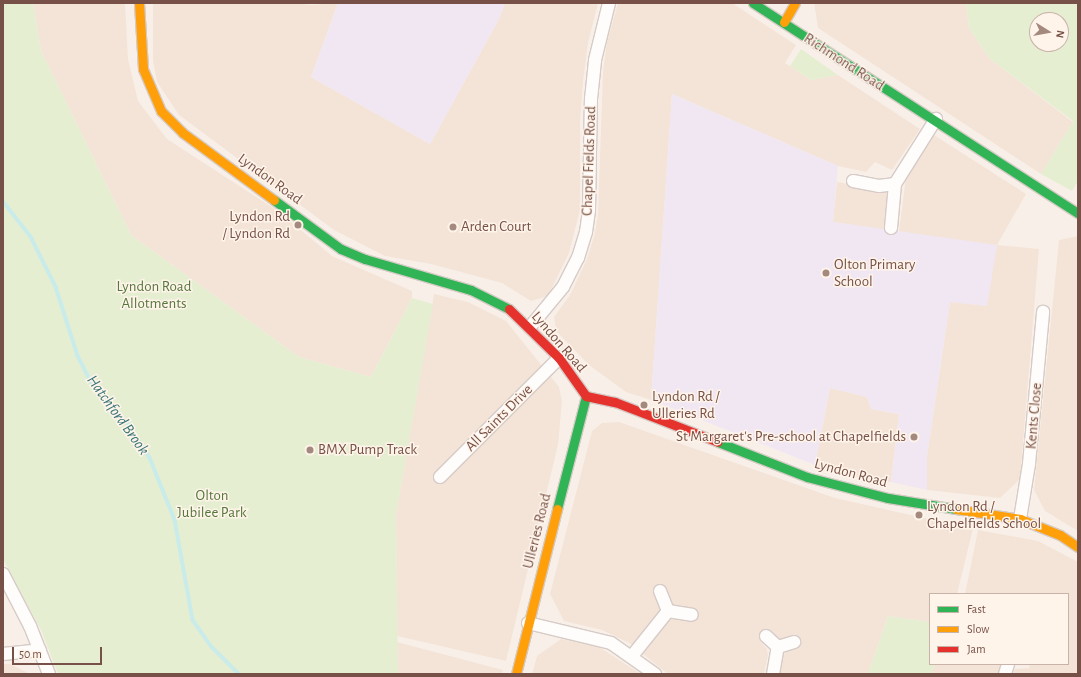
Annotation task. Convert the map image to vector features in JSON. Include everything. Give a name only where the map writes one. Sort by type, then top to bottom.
[{"type":"street","name":"Lyndon Road","points":[[139,3],[143,69],[148,88],[161,112],[183,133],[341,249],[365,259],[471,290],[505,305],[530,327],[558,358],[586,396],[615,402],[808,477],[842,487],[928,506],[1020,519],[1060,535],[1078,547]]},
{"type":"street","name":"Chapel Fields Road","points":[[530,327],[563,287],[578,258],[586,232],[589,210],[591,99],[595,60],[609,3]]},
{"type":"street","name":"Richmond Road","points":[[753,3],[936,119],[1078,213]]},
{"type":"street","points":[[784,22],[795,3]]},
{"type":"street","points":[[891,228],[895,184],[936,119]]},
{"type":"street","points":[[853,181],[879,186],[895,184]]},
{"type":"street","name":"Kents Close","points":[[1020,519],[1029,464],[1043,312]]},
{"type":"street","name":"All Saints Drive","points":[[440,477],[558,358]]},
{"type":"street","name":"Ulleries Road","points":[[516,674],[586,396]]},
{"type":"street","points":[[3,574],[50,674]]},
{"type":"street","points":[[660,591],[668,611]]},
{"type":"street","points":[[632,656],[668,611]]},
{"type":"street","points":[[668,611],[692,615]]},
{"type":"street","points":[[528,622],[611,643],[632,656],[655,674]]},
{"type":"street","points":[[766,636],[778,647]]},
{"type":"street","points":[[778,647],[794,642]]},
{"type":"street","points":[[773,674],[778,647]]},
{"type":"street","points":[[3,654],[40,650]]},
{"type":"shaded area","points":[[33,3],[125,3],[128,59],[138,101],[167,139],[278,211],[332,256],[412,291],[412,298],[371,377],[299,357],[131,235],[41,51]]},
{"type":"shaded area","points":[[153,3],[297,3],[310,5],[338,3],[311,77],[430,144],[499,19],[505,3],[598,3],[588,43],[583,82],[580,122],[580,210],[569,253],[548,296],[531,301],[502,283],[431,264],[385,256],[334,230],[179,115],[157,82],[153,61]]},
{"type":"shaded area","points":[[338,3],[505,3],[499,19],[430,144],[311,77]]},
{"type":"shaded area","points":[[618,3],[732,3],[796,45],[785,63],[811,80],[838,75],[920,129],[892,170],[875,162],[866,172],[838,166],[672,94],[651,400],[626,392],[589,365],[556,331],[554,317],[570,295],[587,259],[595,233],[598,214],[603,72],[607,42]]},
{"type":"shaded area","points":[[814,3],[966,3],[969,28],[990,59],[1073,122],[1041,174],[818,28]]},
{"type":"shaded area","name":"Olton Primary School","points":[[672,94],[838,166],[833,222],[997,245],[987,306],[950,302],[927,456],[927,490],[891,482],[899,414],[871,409],[867,397],[830,388],[815,465],[651,400]]},
{"type":"shaded area","points":[[934,135],[1026,194],[997,245],[1039,249],[1020,479],[1000,498],[927,490],[927,456],[950,302],[899,231],[906,177]]},
{"type":"shaded area","points":[[837,182],[884,190],[891,194],[887,230],[833,222]]},
{"type":"shaded area","points":[[1078,236],[1078,531],[1045,511],[1034,490],[1059,240]]},
{"type":"shaded area","points":[[434,294],[468,302],[506,321],[559,387],[562,401],[558,445],[506,661],[397,636],[396,514]]},
{"type":"shaded area","points":[[830,388],[867,397],[871,409],[899,414],[891,482],[833,473],[815,465]]},
{"type":"shaded area","points":[[619,422],[835,498],[973,529],[957,593],[929,593],[929,622],[888,616],[868,674],[778,674],[782,657],[786,652],[797,649],[793,636],[776,640],[768,631],[759,640],[767,649],[768,655],[764,674],[668,674],[629,643],[602,630],[564,621],[550,594],[592,431],[602,423]]},
{"type":"shaded area","points":[[978,530],[1038,541],[1078,562],[1078,674],[1013,674],[1015,669],[1029,668],[1030,665],[1069,665],[1069,593],[965,593]]},
{"type":"shaded area","points":[[561,639],[599,647],[641,674],[532,674],[537,656]]},
{"type":"shaded area","points":[[397,642],[503,670],[502,674],[398,674]]},
{"type":"shaded area","points":[[3,664],[10,664],[30,674],[3,674]]},
{"type":"shaded area","points":[[935,665],[1002,665],[999,674],[930,674]]},
{"type":"green space","name":"Olton Jubilee Park","points":[[3,3],[33,3],[41,51],[131,235],[299,357],[371,377],[412,298],[433,304],[396,514],[398,674],[58,674],[41,630],[3,559]]},
{"type":"green space","points":[[966,3],[1078,3],[1078,181],[1072,191],[1041,174],[1073,121],[990,59],[969,28]]},
{"type":"green space","points":[[801,49],[838,75],[811,80],[790,66]]},
{"type":"green space","points":[[888,616],[929,622],[929,665],[935,665],[930,674],[868,674]]},
{"type":"waterway","name":"Hatchford Brook","points":[[3,201],[31,237],[56,287],[78,356],[95,389],[127,422],[150,458],[175,520],[193,620],[212,647],[239,674]]},
{"type":"traffic: fast","points":[[753,3],[1078,213]]},
{"type":"traffic: fast","points":[[274,200],[341,249],[365,259],[471,290],[509,309]]},
{"type":"traffic: fast","points":[[557,509],[586,396]]},
{"type":"traffic: fast","points":[[718,442],[807,477],[888,498],[956,509]]},
{"type":"traffic: slow","points":[[139,3],[143,69],[161,111],[183,133],[274,200]]},
{"type":"traffic: slow","points":[[784,22],[795,3]]},
{"type":"traffic: slow","points":[[516,674],[557,509]]},
{"type":"traffic: slow","points":[[956,509],[1020,519],[1060,535],[1078,547]]},
{"type":"traffic: jam","points":[[509,309],[559,358],[586,396],[615,402],[718,442]]},
{"type":"place","name":"Lyndon Rd / Lyndon Rd","points":[[298,225]]},
{"type":"place","name":"Arden Court","points":[[453,227]]},
{"type":"place","name":"Olton Primary School","points":[[826,273]]},
{"type":"place","name":"Lyndon Rd / Ulleries Rd","points":[[644,405]]},
{"type":"place","name":"St Margaret's Pre-school at Chapelfields","points":[[914,437]]},
{"type":"place","name":"BMX Pump Track","points":[[310,450]]},
{"type":"place","name":"Lyndon Rd / Chapelfields School","points":[[919,515]]},
{"type":"park label","name":"Lyndon Road Allotments","points":[[154,294]]}]
